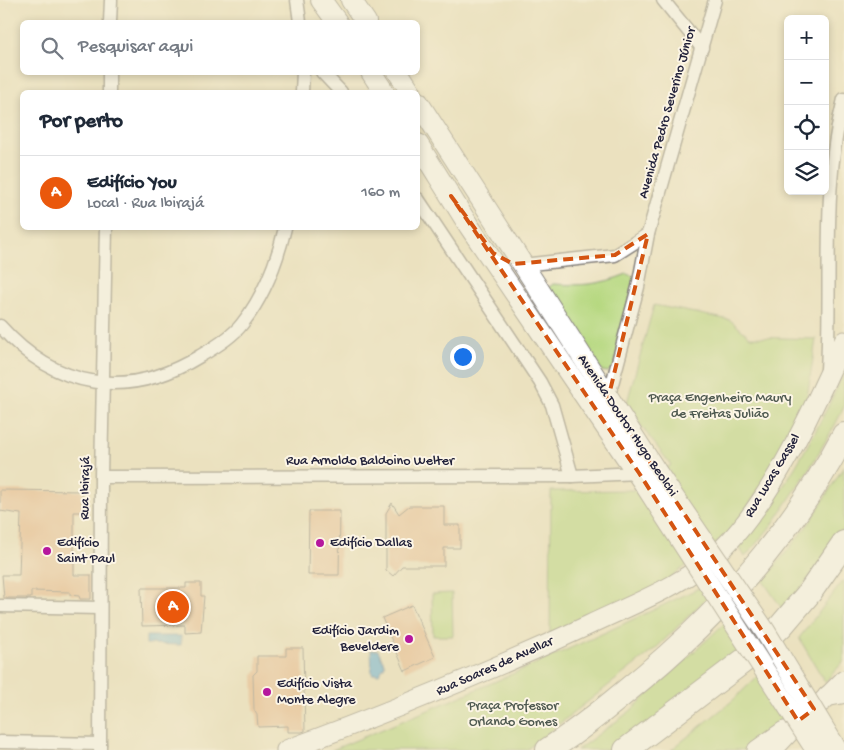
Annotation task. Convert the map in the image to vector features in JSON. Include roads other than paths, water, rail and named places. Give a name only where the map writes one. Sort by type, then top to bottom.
[{"type":"highway","points":[[548,750],[606,708],[677,649],[722,606],[768,554],[803,504],[844,435]]},
{"type":"highway","points":[[626,750],[728,673],[781,626],[810,592],[844,543]]},
{"type":"main road","points":[[321,0],[336,20]]},
{"type":"main road","points":[[351,0],[365,20]]},
{"type":"main road","points":[[373,75],[383,90]]},
{"type":"main road","points":[[400,75],[410,90]]},
{"type":"main road","name":"Avenida Doutor Hugo Beolchi","points":[[420,105],[608,399],[647,476],[816,750]]},
{"type":"main road","name":"Avenida Doutor Hugo Beolchi","points":[[420,147],[468,226],[647,476],[765,631],[837,750]]},
{"type":"main road","points":[[451,196],[466,213],[497,258],[522,265]]},
{"type":"main road","points":[[772,750],[804,716]]},
{"type":"street","points":[[110,20],[111,0]]},
{"type":"street","points":[[297,0],[300,20]]},
{"type":"street","points":[[663,0],[702,48]]},
{"type":"street","name":"Avenida Pedro Severino Júnior","points":[[608,399],[638,287],[648,234],[716,0]]},
{"type":"street","points":[[109,75],[109,90]]},
{"type":"street","points":[[302,90],[304,75]]},
{"type":"street","points":[[325,75],[339,90]]},
{"type":"street","points":[[827,378],[831,170],[835,134],[844,99]]},
{"type":"street","points":[[420,203],[540,382],[552,405],[572,476]]},
{"type":"street","name":"Rua Ibirajá","points":[[100,747],[100,477],[106,230]]},
{"type":"street","points":[[0,326],[12,339],[41,362],[68,376],[103,384],[144,381],[181,368],[213,349],[241,326],[260,296],[278,257],[285,230]]},
{"type":"street","points":[[522,265],[616,254],[634,245],[648,234]]},
{"type":"street","name":"Rua Lucas Gassel","points":[[696,570],[723,548],[741,528],[790,450],[844,341]]},
{"type":"street","name":"Rua Arnoldo Baldoino Welter","points":[[100,477],[647,476]]},
{"type":"street","name":"Rua Soares de Avellar","points":[[286,750],[418,701],[510,661],[657,593],[696,570]]},
{"type":"street","points":[[0,606],[99,608]]},
{"type":"street","points":[[757,750],[836,694],[844,680]]},
{"type":"street","points":[[0,742],[100,747]]},
{"type":"water","points":[[146,636],[181,636],[181,645],[146,644]]},
{"type":"water","points":[[371,650],[378,650],[385,665],[379,674],[372,674]]},
{"type":"railway","points":[[657,465],[806,683],[843,750]]},
{"type":"railway","points":[[650,470],[798,687],[833,750]]},
{"type":"place","name":"Edifício Dallas","points":[[320,543]]},
{"type":"place","name":"Edifício Saint Paul","points":[[47,551]]},
{"type":"place","name":"Edifício You","points":[[173,607]]},
{"type":"place","name":"Edifício Jardim Beveldere","points":[[409,639]]},
{"type":"place","name":"Edifício Vista Monte Alegre","points":[[267,692]]},
{"type":"park label","name":"Praça Engenheiro Maury de Freitas Julião","points":[[720,406]]},
{"type":"park label","name":"Praça Professor Orlando Gomes","points":[[513,714]]}]
